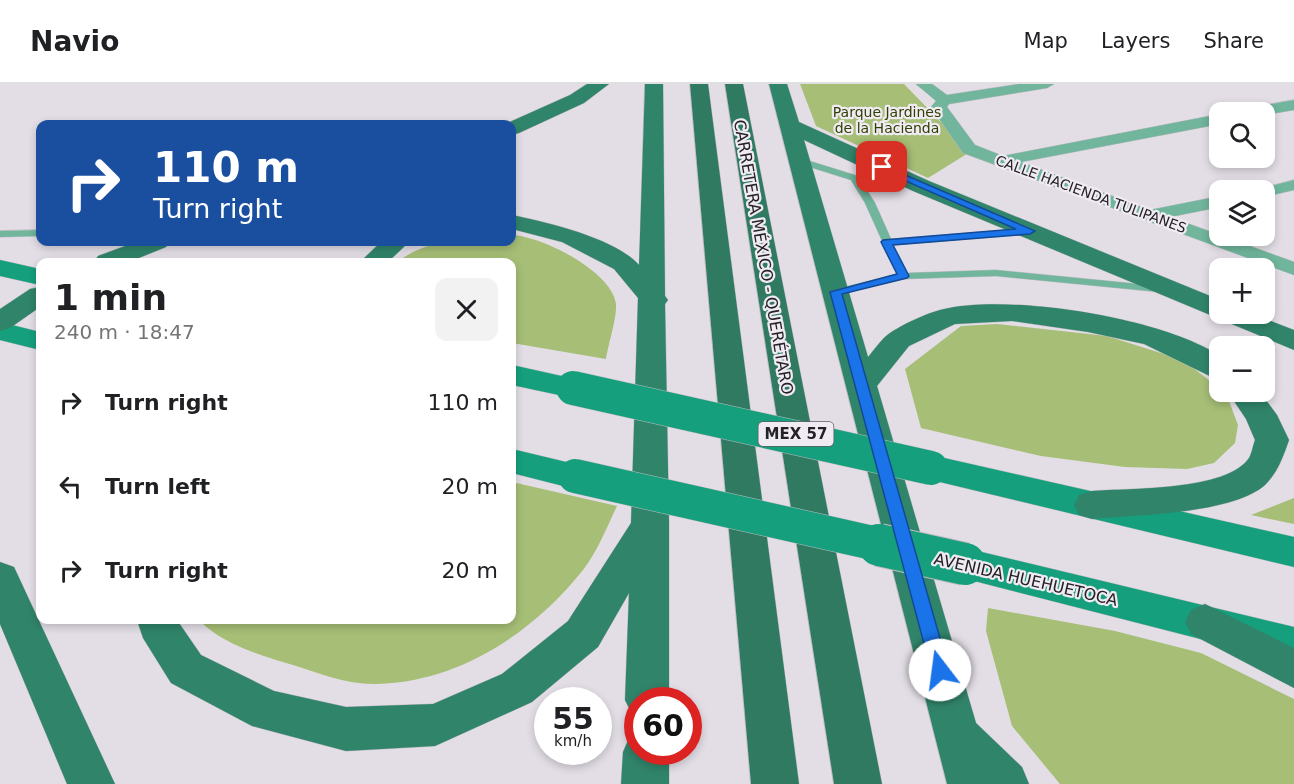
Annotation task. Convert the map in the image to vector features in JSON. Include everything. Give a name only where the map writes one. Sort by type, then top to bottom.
[{"type":"highway","name":"MEX 57","points":[[699,84],[775,784]]},
{"type":"highway","name":"CARRETERA MÉXICO - QUERÉTARO","points":[[734,84],[858,784]]},
{"type":"main road","points":[[516,127],[577,99],[600,84]]},
{"type":"main road","points":[[647,687],[654,300],[654,84]]},
{"type":"main road","points":[[778,84],[971,784]]},
{"type":"main road","points":[[790,126],[1030,231],[1209,305]]},
{"type":"main road","points":[[516,223],[571,237],[622,262],[654,300]]},
{"type":"main road","points":[[117,258],[148,246]]},
{"type":"main road","points":[[378,258],[391,246]]},
{"type":"main road","points":[[0,268],[36,276]]},
{"type":"main road","points":[[0,322],[36,298]]},
{"type":"main road","points":[[861,384],[899,340],[950,316],[1012,313],[1089,323],[1153,338],[1209,363]]},
{"type":"main road","points":[[1252,324],[1294,341]]},
{"type":"main road","points":[[0,330],[36,340]]},
{"type":"main road","points":[[516,376],[1294,552]]},
{"type":"main road","points":[[1092,505],[1195,496],[1233,487],[1262,468],[1272,440],[1261,415],[1251,402]]},
{"type":"main road","name":"AVENIDA HUEHUETOCA","points":[[516,462],[965,564],[1294,645]]},
{"type":"main road","points":[[157,624],[186,669],[268,711],[346,729],[435,725],[517,688],[583,634],[651,522]]},
{"type":"main road","points":[[0,578],[91,784]]},
{"type":"main road","points":[[1205,622],[1294,669]]},
{"type":"main road","points":[[958,736],[1005,784]]},
{"type":"main road","points":[[645,784],[646,765]]},
{"type":"street","points":[[923,84],[944,100],[1047,84]]},
{"type":"street","name":"CALLE HACIENDA TULIPANES","points":[[944,100],[939,107],[969,149],[1294,268]]},
{"type":"street","points":[[1275,108],[1294,105]]},
{"type":"street","points":[[1002,161],[1209,121]]},
{"type":"street","points":[[1275,189],[1294,185]]},
{"type":"street","points":[[1151,216],[1209,203]]},
{"type":"lane","points":[[842,149],[855,178],[870,203],[903,276]]},
{"type":"lane","points":[[800,161],[855,178]]},
{"type":"lane","points":[[887,242],[1030,231]]},
{"type":"lane","points":[[0,234],[36,233]]},
{"type":"lane","points":[[836,292],[903,276],[996,273],[1173,290]]},
{"type":"green space","name":"Parque Jardines de la Hacienda","points":[[800,84],[904,84],[970,152],[928,178],[816,126]]},
{"type":"green space","points":[[516,236],[540,242],[573,258],[602,279],[612,292],[616,304],[606,359],[516,344],[516,258],[403,258],[425,247],[516,246]]},
{"type":"green space","points":[[997,324],[1107,336],[1183,360],[1209,380],[1209,402],[1229,402],[1238,425],[1235,443],[1214,463],[1187,469],[1125,467],[1041,456],[921,428],[905,369],[961,326]]},
{"type":"green space","points":[[516,483],[617,506],[583,570],[541,614],[492,650],[465,664],[437,674],[407,681],[377,684],[345,681],[243,648],[203,624],[516,624]]},
{"type":"green space","points":[[1294,498],[1294,524],[1251,515]]},
{"type":"green space","points":[[988,608],[1115,631],[1201,653],[1294,699],[1294,784],[1060,784],[1012,726],[986,631]]},
{"type":"route","points":[[882,167],[921,186],[1030,231],[887,242],[903,276],[836,292],[940,670]]}]
